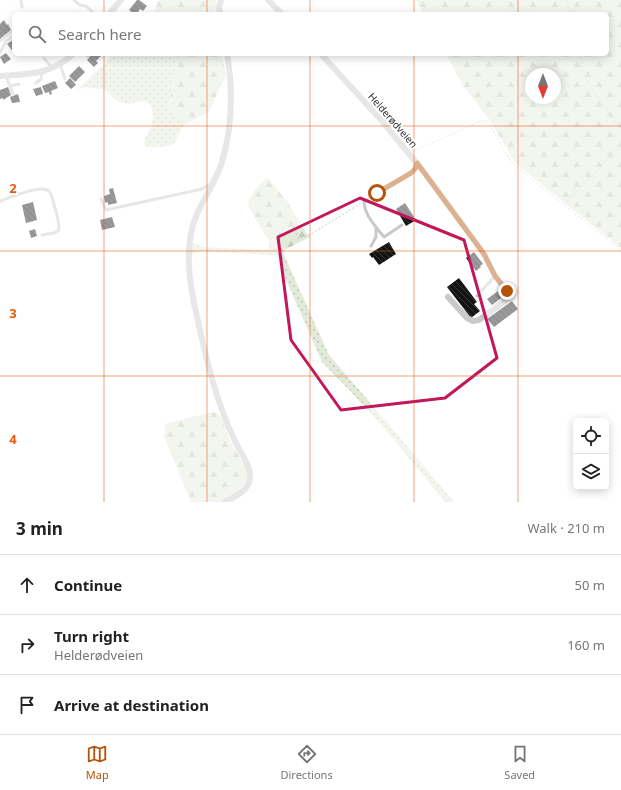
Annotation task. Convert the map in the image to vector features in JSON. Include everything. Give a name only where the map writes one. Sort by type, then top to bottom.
[{"type":"street","points":[[220,12],[219,7],[221,0]]},
{"type":"street","points":[[268,0],[280,12]]},
{"type":"street","points":[[112,12],[120,1]]},
{"type":"street","points":[[2,75],[22,75],[42,72],[60,64],[70,56]]},
{"type":"street","points":[[225,502],[244,490],[248,485],[250,474],[225,418],[214,383],[192,291],[188,247],[190,234],[197,214],[214,183],[222,160],[228,132],[231,88],[227,56]]},
{"type":"street","name":"Helderødveien","points":[[323,56],[417,163],[484,254],[495,276],[507,291],[507,298],[479,320],[473,321],[467,318],[448,297]]},
{"type":"lane","points":[[21,0],[22,7]]},
{"type":"lane","points":[[74,0],[80,6],[86,6],[94,12]]},
{"type":"lane","points":[[0,41],[12,31]]},
{"type":"lane","points":[[0,53],[6,41],[12,36]]},
{"type":"lane","points":[[44,58],[52,68]]},
{"type":"lane","points":[[60,64],[66,79]]},
{"type":"lane","points":[[36,83],[41,79],[42,72]]},
{"type":"lane","points":[[2,75],[10,86],[13,94]]},
{"type":"lane","points":[[10,86],[19,84]]},
{"type":"lane","points":[[402,225],[384,238],[366,213],[364,201],[411,173],[415,169],[417,163]]},
{"type":"lane","points":[[101,199],[106,210],[189,190],[202,189],[214,183]]},
{"type":"lane","points":[[0,201],[36,189],[44,188],[49,191],[52,196],[59,223],[59,230],[54,233],[42,235]]},
{"type":"lane","points":[[371,246],[376,237],[376,228]]},
{"type":"lane","points":[[476,296],[495,276]]},
{"type":"path","points":[[566,0],[571,12]]},
{"type":"path","points":[[580,56],[582,70],[593,90],[621,129]]},
{"type":"path","points":[[409,153],[486,120],[488,121],[509,159],[515,166],[621,250]]},
{"type":"path","points":[[564,205],[621,145]]},
{"type":"path","points":[[277,216],[286,218],[292,225],[299,239],[311,234],[364,201]]},
{"type":"highlighted area","points":[[360,198],[464,240],[497,358],[445,398],[341,410],[291,340],[278,237]]},
{"type":"green space","points":[[158,0],[216,0],[215,12],[155,12]]},
{"type":"green space","points":[[416,0],[621,0],[621,248],[516,164],[489,119],[464,87],[447,56],[609,56],[609,12],[423,12]]},
{"type":"green space","points":[[112,56],[180,56],[173,80],[169,105],[180,122],[184,125],[175,142],[170,146],[147,147],[144,144],[151,127],[153,117],[151,106],[149,104],[142,101],[128,104],[120,102],[106,90],[85,87],[76,91]]},
{"type":"green space","points":[[180,56],[222,56],[226,76],[210,111],[184,125],[172,116],[170,100],[176,69]]},
{"type":"green space","points":[[267,177],[287,201],[310,237],[284,250],[270,243],[250,209],[248,201],[255,190]]},
{"type":"green space","points":[[192,242],[202,247],[266,250],[268,250],[270,243],[284,250],[284,255],[329,355],[454,502],[445,502],[390,435],[322,362],[276,257],[273,255],[200,251],[194,253],[192,256]]},
{"type":"green space","points":[[212,412],[217,413],[221,417],[231,443],[247,470],[246,480],[240,490],[220,502],[191,502],[164,436],[165,424]]},
{"type":"building","points":[[137,0],[147,6],[143,11],[140,9],[138,12],[132,12],[129,10]]},
{"type":"building","points":[[4,20],[11,30],[0,39],[0,24]]},
{"type":"building","points":[[12,40],[12,50],[7,44]]},
{"type":"building","points":[[6,53],[11,59],[4,64],[0,57]]},
{"type":"building","points":[[90,56],[101,56],[96,61],[98,63],[94,67],[87,60]]},
{"type":"building","points":[[79,66],[85,72],[75,82],[69,76]]},
{"type":"building","points":[[70,78],[76,85],[71,89],[65,83]]},
{"type":"building","points":[[55,81],[58,88],[51,91],[52,94],[50,95],[49,92],[45,93],[42,86]]},
{"type":"building","points":[[8,87],[11,95],[3,100],[3,98],[0,99],[0,90]]},
{"type":"building","points":[[41,87],[43,94],[36,96],[33,89]]},
{"type":"building","points":[[18,94],[20,102],[12,103],[10,97]]},
{"type":"building","points":[[113,188],[117,203],[108,205],[108,202],[105,203],[104,196],[110,194],[109,189]]},
{"type":"building","points":[[33,202],[37,220],[26,223],[22,205]]},
{"type":"building","points":[[405,203],[416,220],[406,226],[396,209]]},
{"type":"building","points":[[112,217],[115,227],[102,230],[100,220]]},
{"type":"building","points":[[35,229],[37,236],[31,238],[29,231]]},
{"type":"building","points":[[389,242],[396,254],[379,265],[369,254]]},
{"type":"building","points":[[474,252],[483,264],[476,271],[466,258]]},
{"type":"building","points":[[459,278],[477,302],[474,304],[480,311],[471,318],[447,287]]},
{"type":"building","points":[[501,289],[505,295],[492,305],[487,299]]},
{"type":"building","points":[[512,301],[518,309],[494,327],[487,319]]},
{"type":"route","points":[[377,193],[411,173],[415,169],[417,163],[484,254],[495,276],[507,291]]}]
